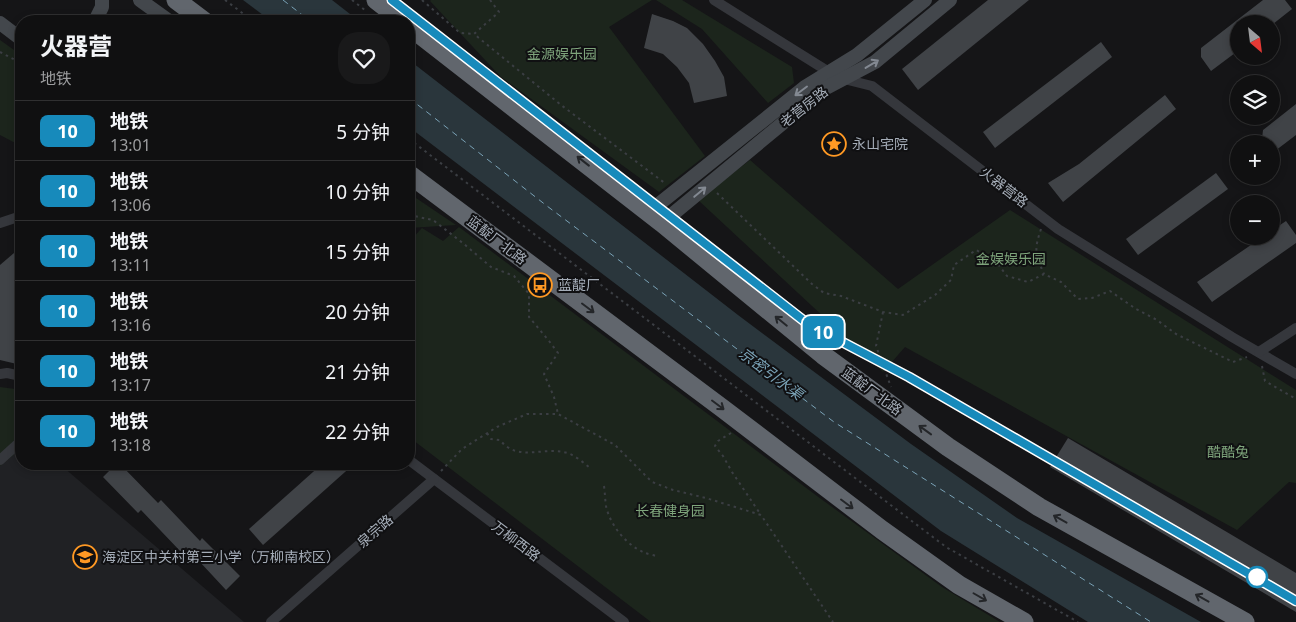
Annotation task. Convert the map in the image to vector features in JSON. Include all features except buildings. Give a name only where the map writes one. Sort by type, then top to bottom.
[{"type":"highway","points":[[176,0],[196,15]]},
{"type":"highway","points":[[376,0],[395,15]]},
{"type":"highway","name":"蓝靛厂北路","points":[[415,31],[656,218],[823,355],[948,447],[1039,507],[1245,622]]},
{"type":"highway","name":"蓝靛厂北路","points":[[415,178],[882,530],[959,585],[1024,622]]},
{"type":"street","points":[[98,15],[102,7],[102,0]]},
{"type":"street","points":[[140,0],[161,15]]},
{"type":"street","name":"火器营路","points":[[714,0],[829,72],[844,79],[872,86],[1058,229],[1296,374]]},
{"type":"street","name":"老营房路","points":[[656,218],[675,191],[805,87],[857,55],[925,0]]},
{"type":"street","name":"老营房路","points":[[656,218],[824,90],[876,62],[950,0]]},
{"type":"street","points":[[0,24],[15,34]]},
{"type":"street","points":[[415,188],[439,196]]},
{"type":"street","points":[[0,223],[15,218]]},
{"type":"street","points":[[1259,352],[1296,328]]},
{"type":"street","points":[[0,374],[15,375]]},
{"type":"street","points":[[0,460],[15,447]]},
{"type":"street","name":"万柳西路","points":[[415,465],[624,622]]},
{"type":"street","name":"泉宗路","points":[[270,622],[434,479]]},
{"type":"path","points":[[225,0],[245,15]]},
{"type":"path","points":[[422,0],[460,33],[474,34],[561,104],[675,191]]},
{"type":"path","points":[[474,34],[499,12],[490,0]]},
{"type":"path","points":[[0,52],[15,60]]},
{"type":"path","points":[[415,145],[946,547],[1078,622]]},
{"type":"path","points":[[715,191],[812,284],[824,293],[841,296],[883,312],[903,315],[935,295],[951,280],[954,265],[976,250],[995,260],[1007,276],[1028,282],[1044,274]]},
{"type":"path","points":[[415,217],[433,220],[491,267],[514,276],[529,294],[529,317],[558,353],[544,374],[554,397],[558,414]]},
{"type":"path","points":[[1044,218],[1037,240],[1036,256],[1044,274],[1061,282],[1078,299],[1092,298],[1110,291],[1176,334],[1233,362]]},
{"type":"path","points":[[883,312],[876,346],[892,388]]},
{"type":"path","points":[[1259,352],[1265,381],[1296,399]]},
{"type":"path","points":[[434,479],[462,449],[497,426],[526,414],[558,414],[615,445],[652,482],[673,490],[761,515]]},
{"type":"path","points":[[736,430],[718,441],[715,446],[833,622]]},
{"type":"path","points":[[487,433],[491,439],[500,440],[506,447],[515,451],[523,453],[561,452],[571,455],[590,468]]},
{"type":"path","points":[[604,486],[606,506],[610,520],[618,532],[634,547],[656,556]]},
{"type":"path","points":[[687,493],[688,489]]},
{"type":"shaded area","name":"海淀区中关村第三小学（万柳南校区）","points":[[15,448],[15,470],[67,470],[244,622],[0,622],[0,461]]},
{"type":"green space","name":"金源娱乐园","points":[[431,0],[652,0],[609,27],[705,156],[659,192],[501,77]]},
{"type":"green space","points":[[656,0],[682,0],[792,67],[794,83],[768,103],[702,29]]},
{"type":"green space","points":[[0,40],[15,51],[15,143],[0,135]]},
{"type":"green space","points":[[750,160],[898,289],[1010,210],[1296,390],[1296,483],[1289,482],[1237,530],[905,347],[883,372],[698,200]]},
{"type":"green space","points":[[415,197],[456,225],[415,228]]},
{"type":"green space","name":"长春健身园","points":[[459,227],[817,496],[942,587],[1000,622],[651,622],[415,442],[415,236],[422,228],[443,241]]},
{"type":"green space","points":[[0,387],[15,389],[15,454],[0,466]]},
{"type":"water","points":[[243,0],[332,0],[351,15],[263,15]]},
{"type":"water","name":"京密引水渠","points":[[415,65],[738,315],[911,444],[1017,518],[1201,622],[1088,622],[941,531],[415,132]]},
{"type":"ferry route","points":[[283,0],[302,15]]},
{"type":"ferry route","points":[[415,103],[547,206],[834,422],[1151,622]]},
{"type":"metro line","name":"10","points":[[392,0],[411,15]]},
{"type":"metro line","name":"10","points":[[415,18],[808,324],[909,377],[1296,601]]},
{"type":"place","name":"永山宅院","points":[[834,144]]},
{"type":"place","name":"蓝靛厂","points":[[540,285]]},
{"type":"place","name":"海淀区中关村第三小学（万柳南校区）","points":[[85,557]]},
{"type":"park label","name":"金娱娱乐园","points":[[1011,259]]},
{"type":"park label","name":"酷酷兔","points":[[1228,452]]}]
